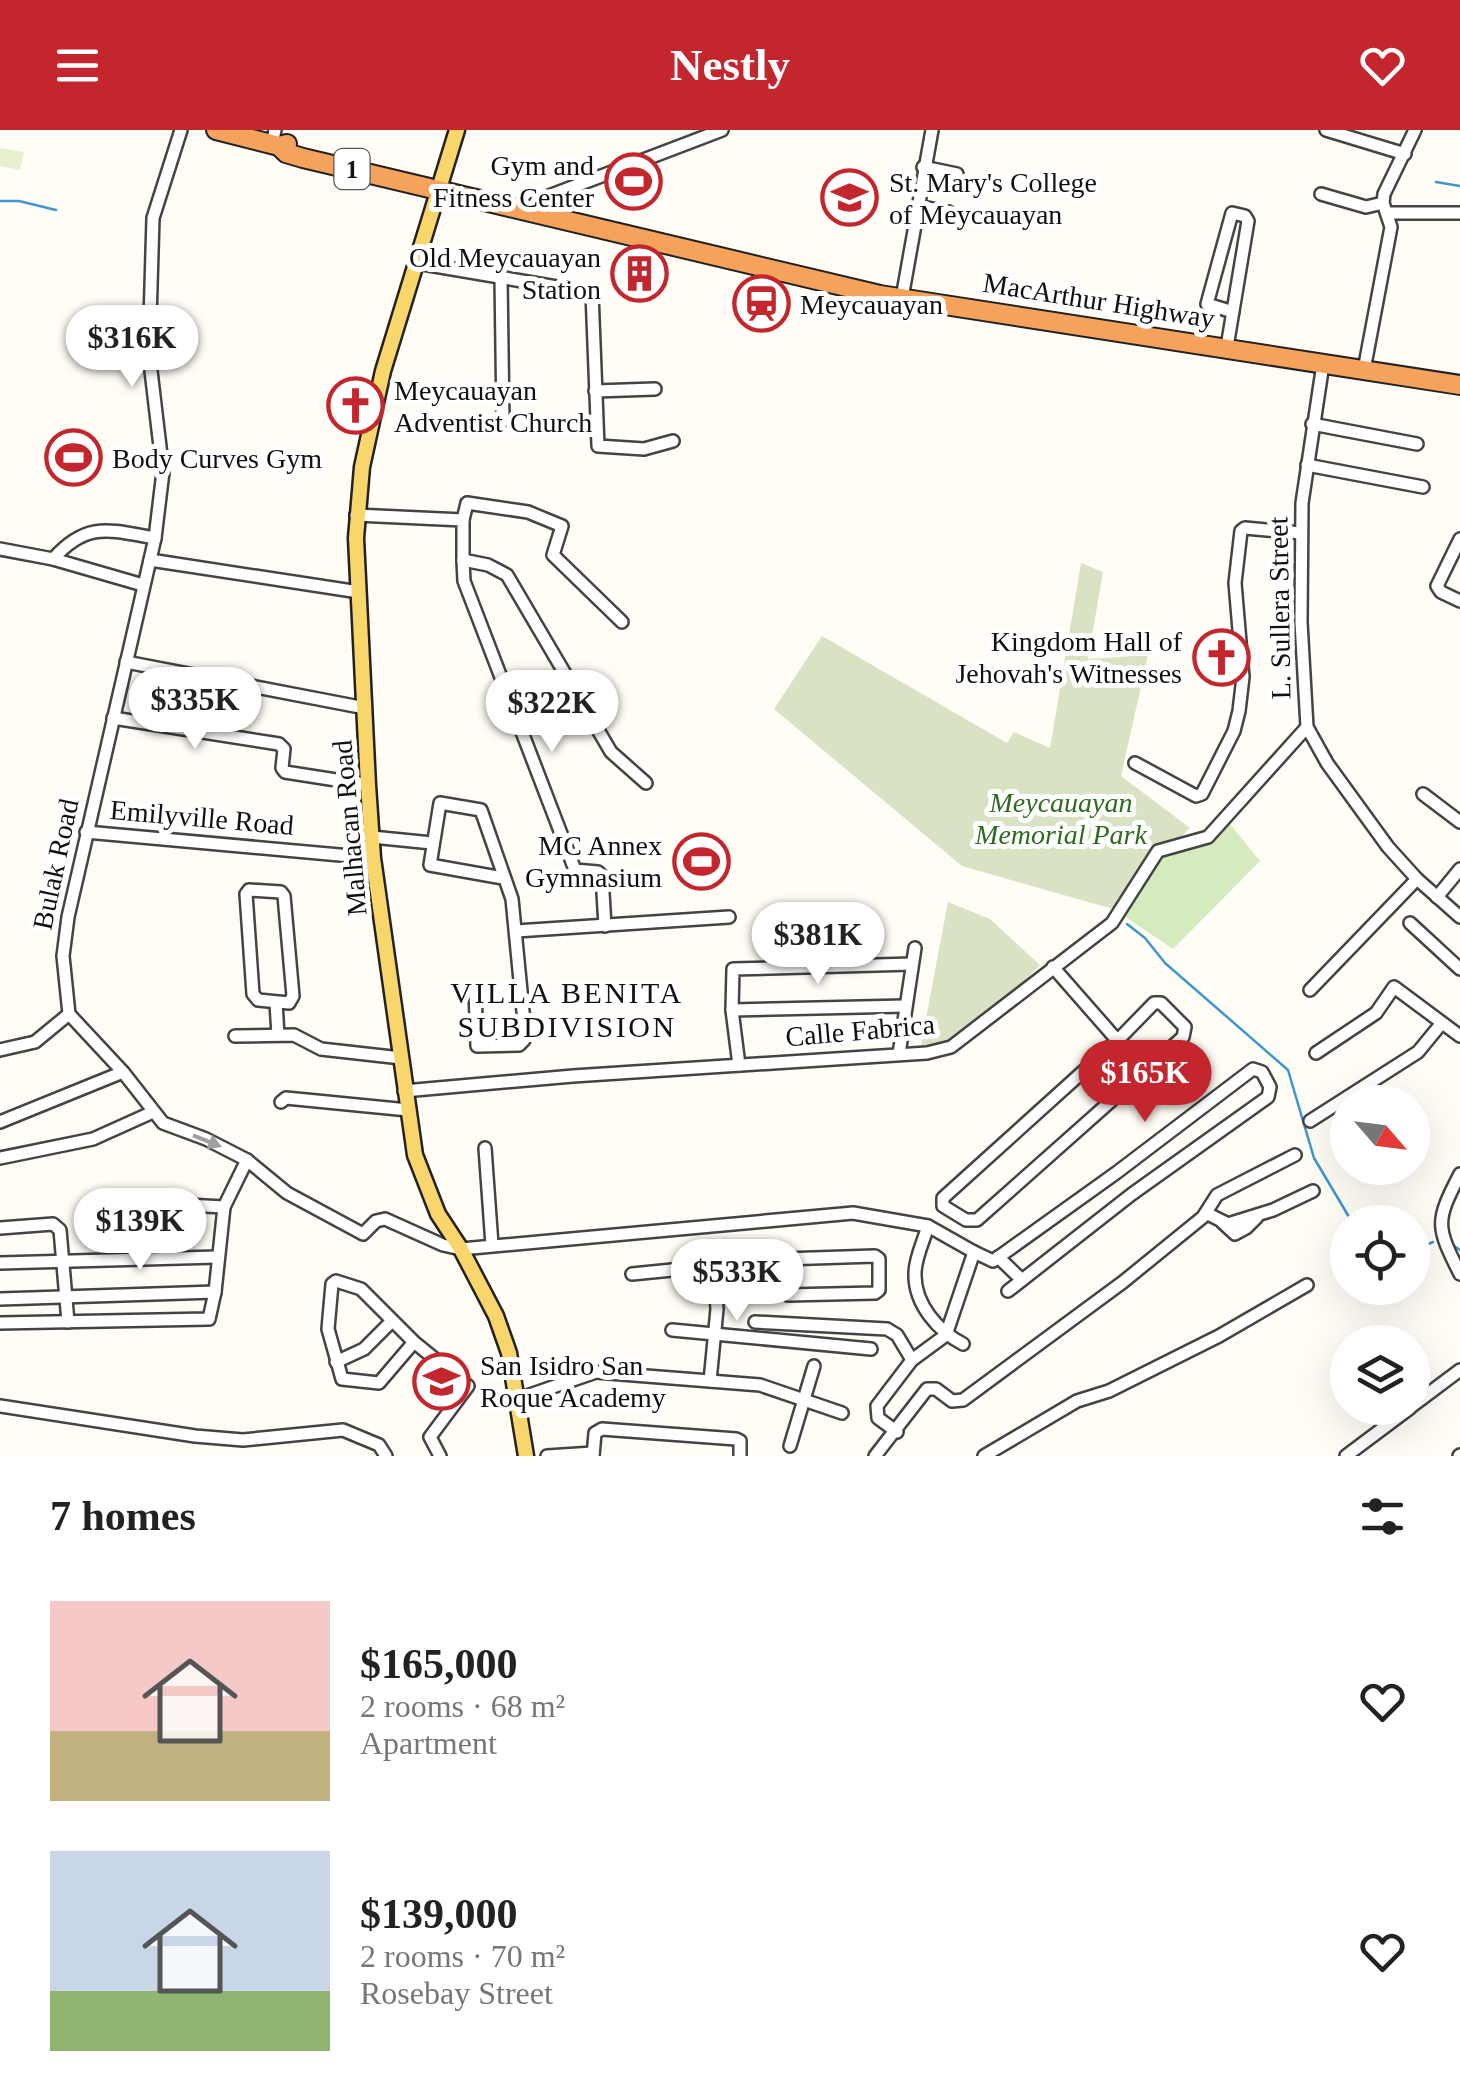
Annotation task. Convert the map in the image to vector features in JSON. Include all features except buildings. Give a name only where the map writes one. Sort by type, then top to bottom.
[{"type":"highway","name":"MacArthur Highway","points":[[216,130],[276,140],[484,203],[499,202],[902,298],[1460,385]]},
{"type":"main road","name":"Malhacan Road","points":[[458,130],[369,424],[356,514],[368,785],[373,858],[404,1091],[421,1179],[496,1316],[509,1354],[526,1456]]},
{"type":"street","name":"Bulak Road","points":[[69,1014],[63,956],[86,832],[154,538],[162,472],[149,354],[153,218],[181,130]]},
{"type":"street","points":[[528,209],[540,199],[722,130]]},
{"type":"street","points":[[902,298],[932,130]]},
{"type":"street","points":[[1326,130],[1405,154]]},
{"type":"street","points":[[1364,370],[1391,228],[1384,194],[1415,130]]},
{"type":"street","points":[[923,168],[957,174]]},
{"type":"street","points":[[1321,194],[1366,207],[1460,213]]},
{"type":"street","points":[[917,206],[949,212]]},
{"type":"street","points":[[1227,348],[1233,312],[1248,218],[1232,213],[1207,304],[1233,312]]},
{"type":"street","points":[[417,263],[592,293],[597,442],[601,448],[644,449],[673,441]]},
{"type":"street","points":[[501,278],[503,421]]},
{"type":"street","name":"L. Sullera Street","points":[[1324,364],[1312,424],[1302,533],[1306,727],[1388,846],[1417,879],[1460,917]]},
{"type":"street","points":[[594,391],[654,389]]},
{"type":"street","points":[[1312,424],[1417,444]]},
{"type":"street","points":[[1308,465],[1422,487]]},
{"type":"street","points":[[604,926],[602,876],[598,872],[575,870],[464,581],[462,520],[467,503],[528,512],[562,526],[553,555],[622,622]]},
{"type":"street","points":[[356,514],[462,520]]},
{"type":"street","points":[[53,558],[77,536],[98,530],[154,538]]},
{"type":"street","points":[[1135,763],[1196,796],[1202,794],[1234,731],[1239,712],[1243,677],[1235,583],[1241,530],[1302,533]]},
{"type":"street","points":[[1460,539],[1437,586],[1460,601]]},
{"type":"street","points":[[0,550],[53,558],[144,585]]},
{"type":"street","points":[[150,560],[359,592]]},
{"type":"street","points":[[462,560],[488,565],[507,575],[611,752],[646,783]]},
{"type":"street","points":[[126,662],[365,708]]},
{"type":"street","points":[[113,718],[279,744],[284,749],[285,772],[368,785]]},
{"type":"street","name":"Calle Fabrica","points":[[404,1091],[934,1052],[962,1042],[1115,920],[1158,851],[1208,836],[1306,727]]},
{"type":"street","points":[[1423,794],[1460,822]]},
{"type":"street","points":[[476,991],[477,1046],[519,1046],[525,1032],[512,899],[485,817],[476,807],[440,803],[431,866],[503,878]]},
{"type":"street","name":"Emilyville Road","points":[[86,832],[373,858]]},
{"type":"street","points":[[372,837],[432,844]]},
{"type":"street","points":[[1437,896],[1460,870]]},
{"type":"street","points":[[1310,990],[1417,879]]},
{"type":"street","points":[[250,890],[282,892],[284,896],[293,996],[288,1003],[276,1003],[258,1000],[253,994],[246,894],[250,890]]},
{"type":"street","points":[[516,931],[729,918]]},
{"type":"street","points":[[1410,922],[1460,969]]},
{"type":"street","points":[[899,1054],[915,948]]},
{"type":"street","points":[[739,1064],[732,1010],[731,971],[736,968],[912,964]]},
{"type":"street","points":[[1053,967],[1145,1072]]},
{"type":"street","points":[[1316,1052],[1376,1013],[1394,987],[1460,1036]]},
{"type":"street","points":[[1157,1002],[1185,1027],[1183,1037],[1145,1072],[977,1220],[966,1220],[942,1206],[944,1198],[1157,1002]]},
{"type":"street","points":[[276,1003],[278,1036]]},
{"type":"street","points":[[732,1010],[905,1006]]},
{"type":"street","points":[[0,1050],[35,1042],[69,1014],[123,1072],[162,1123],[247,1160],[287,1193],[356,1232],[366,1234],[376,1221],[386,1219],[442,1245],[461,1249],[853,1213],[928,1226],[993,1262],[1253,1069],[1262,1072],[1270,1087],[1268,1097],[1132,1194],[1008,1291]]},
{"type":"street","points":[[1310,1121],[1418,1052],[1441,1024]]},
{"type":"street","points":[[236,1036],[294,1035],[321,1048],[366,1053],[371,1057],[400,1054]]},
{"type":"street","points":[[0,1122],[123,1072]]},
{"type":"street","points":[[281,1102],[286,1098],[408,1110]]},
{"type":"street","points":[[0,1158],[93,1139],[153,1112]]},
{"type":"street","points":[[485,1148],[492,1245]]},
{"type":"street","points":[[876,1456],[928,1389],[936,1389],[952,1401],[964,1400],[1124,1282],[1206,1213],[1217,1195],[1295,1155]]},
{"type":"street","points":[[0,1323],[204,1320],[212,1315],[224,1206],[247,1160]]},
{"type":"street","points":[[1116,1173],[1132,1194]]},
{"type":"street","points":[[1460,1174],[1440,1220],[1446,1246],[1460,1274]]},
{"type":"street","points":[[1206,1213],[1228,1224],[1313,1191]]},
{"type":"street","points":[[150,1203],[224,1206]]},
{"type":"street","points":[[0,1228],[57,1226],[60,1230],[68,1322]]},
{"type":"street","points":[[928,1226],[914,1270],[917,1289],[923,1307],[946,1336],[964,1344]]},
{"type":"street","points":[[897,1432],[876,1412],[912,1360],[946,1336],[974,1252]]},
{"type":"street","points":[[632,1274],[783,1258],[878,1257],[879,1290],[788,1295],[783,1290],[783,1258]]},
{"type":"street","points":[[998,1257],[1022,1280]]},
{"type":"street","points":[[0,1264],[62,1259],[217,1258]]},
{"type":"street","points":[[710,1382],[715,1332],[714,1266]]},
{"type":"street","points":[[414,1342],[380,1383],[347,1382],[340,1376],[328,1329],[330,1288],[336,1280],[361,1288],[414,1342],[468,1386],[430,1438],[440,1456]]},
{"type":"street","points":[[984,1456],[1078,1401],[1109,1391],[1203,1344],[1307,1285]]},
{"type":"street","points":[[0,1298],[216,1292]]},
{"type":"street","points":[[336,1362],[364,1348],[392,1321]]},
{"type":"street","points":[[755,1322],[888,1329],[912,1360]]},
{"type":"street","points":[[672,1330],[871,1349]]},
{"type":"street","points":[[790,1446],[814,1366]]},
{"type":"street","points":[[1430,1393],[1460,1370]]},
{"type":"street","points":[[518,1399],[596,1372],[760,1385],[842,1413]]},
{"type":"street","points":[[0,1406],[242,1440],[343,1430],[379,1445],[386,1456]]},
{"type":"street","points":[[1346,1456],[1387,1425]]},
{"type":"street","points":[[547,1456],[594,1454],[596,1433],[602,1429],[736,1439],[740,1441],[740,1456]]},
{"type":"green space","points":[[0,148],[24,152],[20,170],[0,166]]},
{"type":"green space","name":"Meycauayan Memorial Park","points":[[1081,563],[1103,572],[1088,659],[1148,655],[1121,776],[1190,828],[1175,843],[1156,843],[1113,909],[962,866],[774,709],[822,636],[1007,743],[1014,732],[1050,748]]},
{"type":"green space","points":[[1229,823],[1260,861],[1173,949],[1124,916],[1163,853],[1207,843]]},
{"type":"green space","points":[[948,902],[990,919],[1040,965],[971,1028],[920,1050]]},
{"type":"waterway","points":[[1436,182],[1460,186]]},
{"type":"waterway","points":[[0,201],[19,201],[56,210]]},
{"type":"waterway","points":[[1127,924],[1145,938],[1165,963],[1288,1070],[1314,1158],[1342,1205]]},
{"type":"waterway","points":[[1453,1245],[1460,1250]]},
{"type":"place","name":"Gym and Fitness Center","points":[[633,181]]},
{"type":"place","name":"St. Mary's College of Meycauayan","points":[[850,198]]},
{"type":"place","name":"Old Meycauayan Station","points":[[640,273]]},
{"type":"place","name":"Meycauayan","points":[[761,304]]},
{"type":"place","name":"Meycauayan Adventist Church","points":[[355,406]]},
{"type":"place","name":"Body Curves Gym","points":[[73,458]]},
{"type":"place","name":"Kingdom Hall of Jehovah's Witnesses","points":[[1221,657]]},
{"type":"place","name":"MC Annex Gymnasium","points":[[701,861]]},
{"type":"place","name":"San Isidro San Roque Academy","points":[[441,1381]]},
{"type":"district","name":"VILLA BENITA SUBDIVISION","points":[[567,1010]]}]
